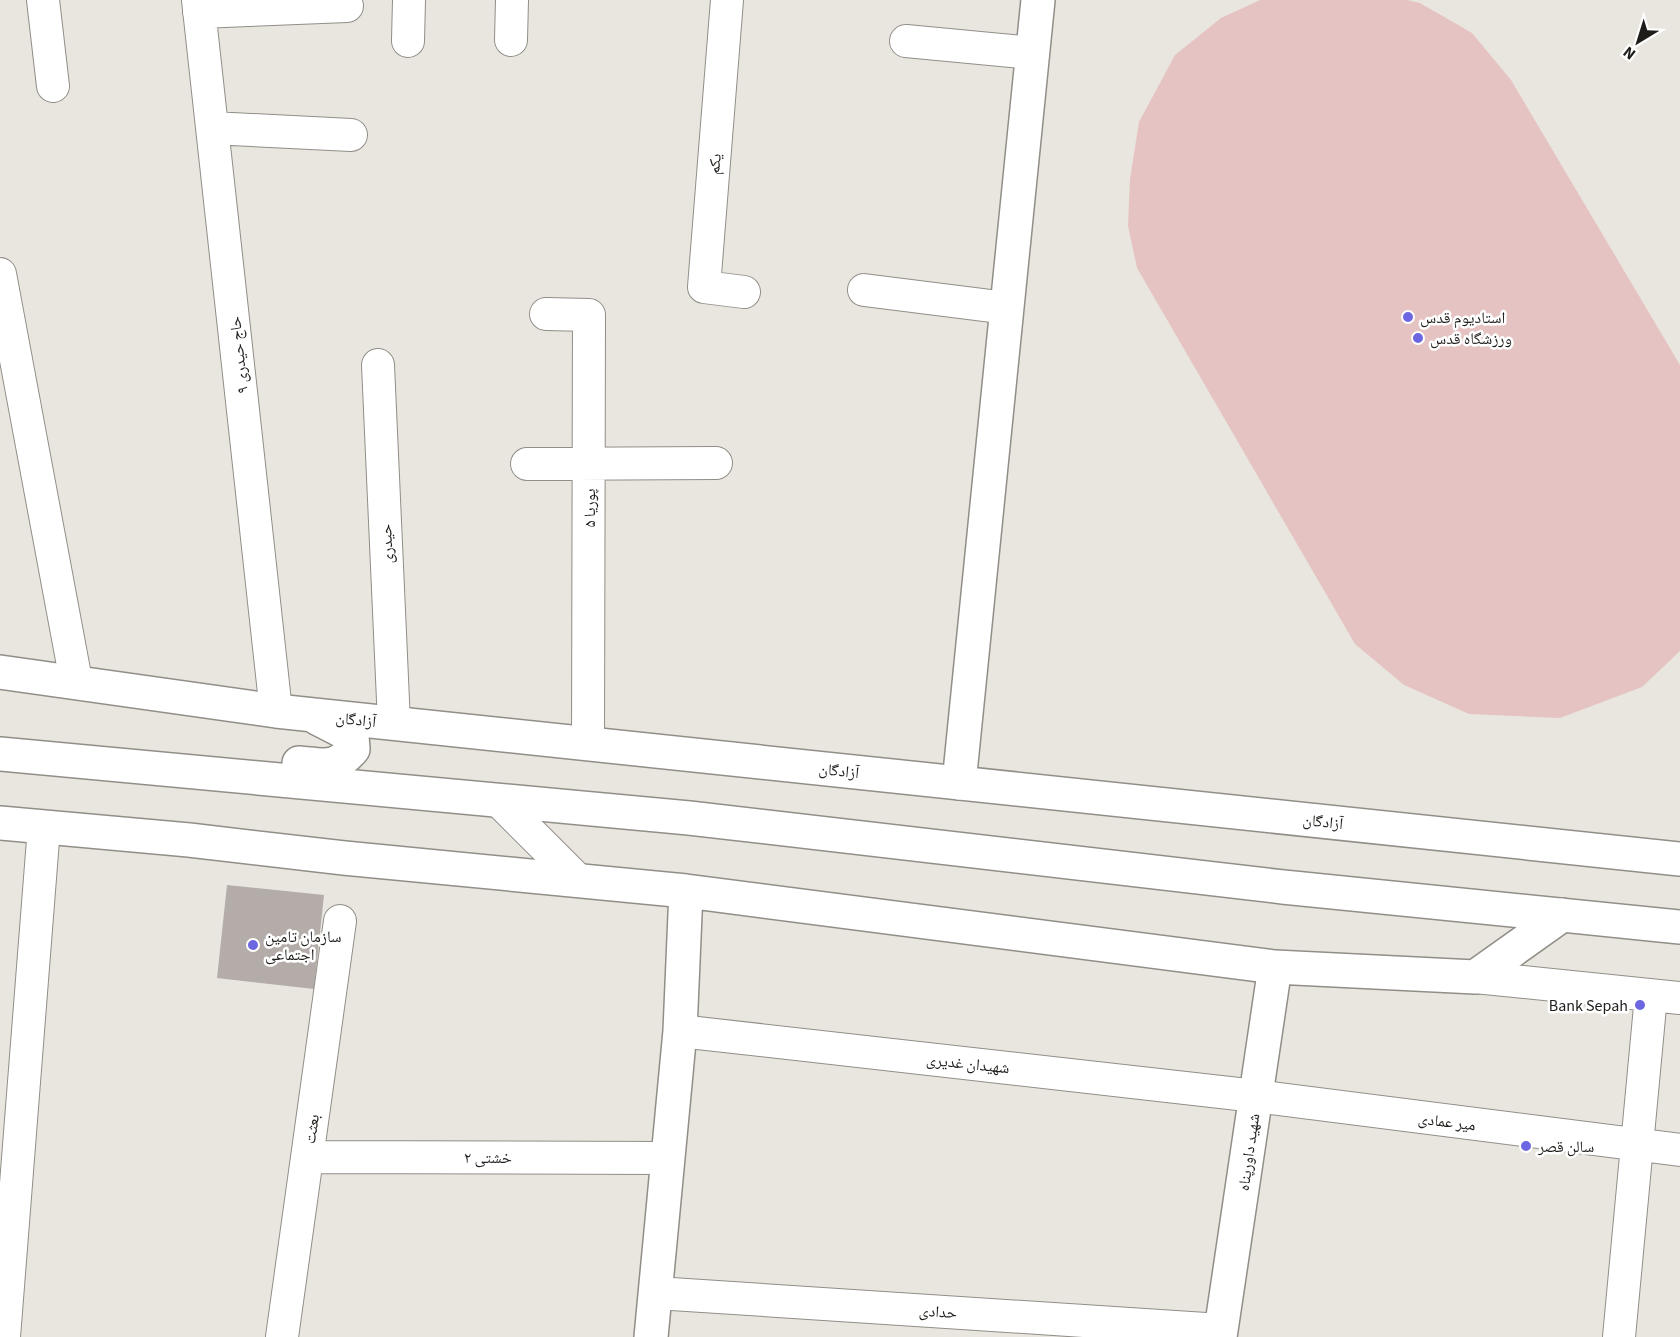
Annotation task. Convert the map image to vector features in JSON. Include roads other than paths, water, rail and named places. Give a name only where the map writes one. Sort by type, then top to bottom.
[{"type":"main road","points":[[959,783],[1038,0]]},
{"type":"main road","name":"آزادگان","points":[[0,672],[310,715],[1680,859]]},
{"type":"main road","points":[[127,765],[164,756],[330,765],[342,762],[353,749],[352,736],[310,715]]},
{"type":"main road","points":[[0,754],[689,818],[1283,887],[1680,927]]},
{"type":"main road","points":[[0,823],[686,891],[1275,968],[1475,977],[1563,915]]},
{"type":"main road","points":[[651,1337],[680,1031],[686,891]]},
{"type":"main road","name":"شهید داورپناه","points":[[1221,1333],[1275,968]]},
{"type":"street","points":[[43,0],[53,86]]},
{"type":"street","points":[[408,41],[409,0]]},
{"type":"street","points":[[511,40],[512,0]]},
{"type":"street","name":"یکم","points":[[727,0],[704,287],[744,292]]},
{"type":"street","points":[[199,6],[347,6]]},
{"type":"street","name":"حاج حیدری ۹","points":[[199,6],[276,711]]},
{"type":"street","points":[[906,41],[1033,53]]},
{"type":"street","points":[[212,128],[351,135]]},
{"type":"street","points":[[0,273],[76,681]]},
{"type":"street","points":[[864,290],[1007,308]]},
{"type":"street","name":"پوریا ۵","points":[[546,314],[589,315],[588,744]]},
{"type":"street","name":"حیدری","points":[[378,365],[394,723]]},
{"type":"street","points":[[527,465],[716,463]]},
{"type":"street","points":[[498,800],[579,881]]},
{"type":"street","points":[[4,1337],[4,1273],[44,826]]},
{"type":"street","name":"بعثت","points":[[282,1337],[340,921]]},
{"type":"street","points":[[1475,977],[1666,997],[1638,1145],[1619,1337]]},
{"type":"street","name":"شهیدان غدیری","points":[[680,1031],[1256,1096]]},
{"type":"street","name":"میر عمادی","points":[[1256,1096],[1680,1150]]},
{"type":"street","name":"خشتی ۲","points":[[307,1157],[668,1158]]},
{"type":"street","name":"حدادی","points":[[656,1293],[1221,1333]]},
{"type":"place","name":"استادیوم قدس","points":[[1408,317]]},
{"type":"place","name":"ورزشگاه قدس","points":[[1418,338]]},
{"type":"place","name":"سازمان تامین اجتماعی","points":[[253,945]]},
{"type":"place","name":"Bank Sepah","points":[[1640,1005]]},
{"type":"place","name":"سالن قصر","points":[[1526,1146]]}]
